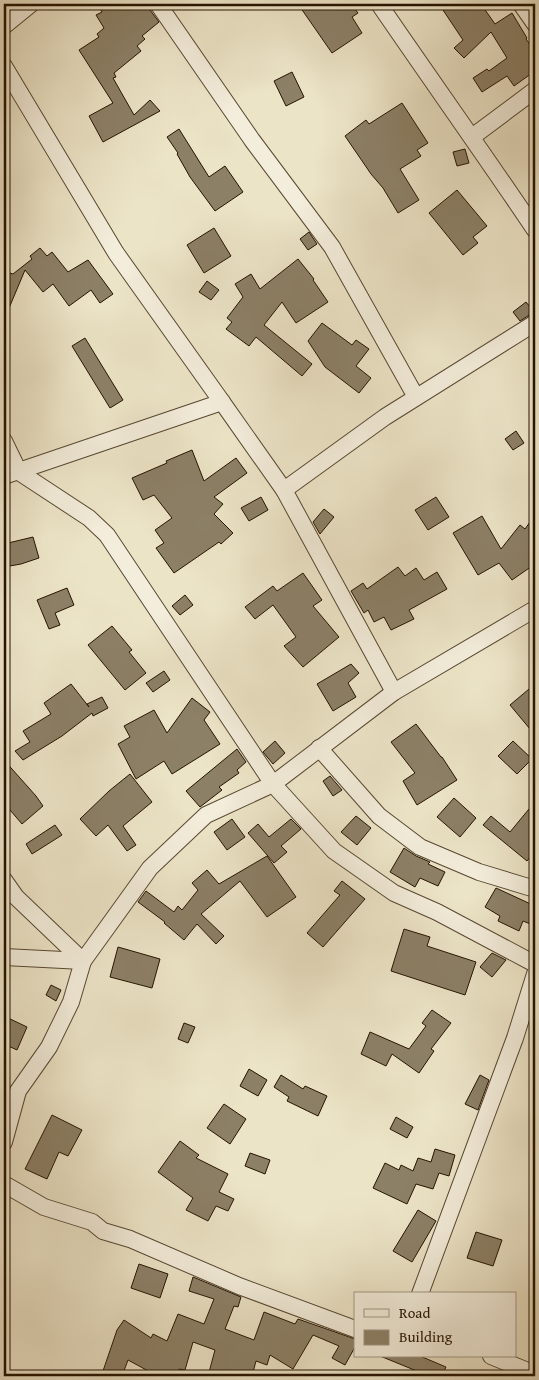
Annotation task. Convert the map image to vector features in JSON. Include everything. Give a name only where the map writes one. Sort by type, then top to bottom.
[{"type":"street","points":[[4,26],[31,4]]},
{"type":"street","points":[[158,4],[252,140],[332,246],[416,397]]},
{"type":"street","points":[[380,4],[535,230]]},
{"type":"street","points":[[521,4],[535,24]]},
{"type":"street","points":[[4,66],[116,254],[284,490],[394,692]]},
{"type":"street","points":[[472,137],[535,90]]},
{"type":"street","points":[[284,490],[385,417],[535,323]]},
{"type":"street","points":[[11,474],[222,402]]},
{"type":"street","points":[[4,441],[11,474],[89,518],[107,536],[272,784],[334,851],[394,893],[437,912],[535,964]]},
{"type":"street","points":[[4,1142],[18,1091],[50,1047],[71,1002],[83,961],[150,868],[206,815],[272,784],[394,692],[535,609]]},
{"type":"street","points":[[319,748],[379,816],[420,847],[478,872],[535,889]]},
{"type":"street","points":[[4,880],[16,897],[83,961]]},
{"type":"street","points":[[4,957],[83,961]]},
{"type":"street","points":[[421,1292],[515,1038],[535,974]]},
{"type":"street","points":[[4,1184],[44,1206],[92,1222],[103,1231],[130,1239],[239,1286],[354,1329]]},
{"type":"street","points":[[496,1358],[535,1374]]},
{"type":"building","points":[[97,4],[126,4],[130,10],[137,4],[148,4],[159,22],[142,36],[145,39],[137,46],[141,51],[114,73],[116,77],[113,78],[134,115],[150,100],[160,111],[103,142],[89,116],[113,103],[79,50],[99,37],[97,34],[104,28],[96,15],[102,12]]},
{"type":"building","points":[[298,4],[351,4],[358,13],[352,17],[362,33],[332,53]]},
{"type":"building","points":[[439,4],[481,4],[495,24],[512,13],[535,52],[535,71],[514,86],[507,76],[482,92],[473,78],[487,69],[489,71],[507,58],[491,32],[464,58],[454,48],[463,40]]},
{"type":"building","points":[[292,72],[304,97],[286,106],[274,81]]},
{"type":"building","points":[[402,103],[428,143],[417,150],[421,156],[400,169],[419,200],[398,213],[383,188],[345,136],[366,120],[369,124]]},
{"type":"building","points":[[179,129],[209,177],[225,166],[243,192],[215,211],[190,177],[178,153],[167,137]]},
{"type":"building","points":[[465,149],[469,163],[457,166],[453,152]]},
{"type":"building","points":[[457,190],[487,226],[473,237],[478,243],[463,255],[429,213]]},
{"type":"building","points":[[214,228],[231,256],[204,273],[187,245]]},
{"type":"building","points":[[309,232],[317,244],[308,250],[300,239]]},
{"type":"building","points":[[40,248],[47,256],[52,252],[68,272],[88,260],[113,294],[100,303],[91,290],[69,306],[53,284],[43,292],[25,270],[4,320],[4,271],[13,274],[32,259],[30,256]]},
{"type":"building","points":[[298,259],[314,279],[328,302],[296,323],[282,302],[264,325],[312,364],[302,376],[256,337],[249,346],[226,329],[232,322],[227,318],[243,297],[235,284],[251,274],[260,289]]},
{"type":"building","points":[[207,281],[219,290],[211,300],[199,292]]},
{"type":"building","points":[[526,302],[534,312],[520,321],[513,312]]},
{"type":"building","points":[[322,323],[352,345],[356,340],[369,349],[356,366],[371,378],[359,393],[325,367],[308,341]]},
{"type":"building","points":[[85,338],[123,400],[110,408],[72,346]]},
{"type":"building","points":[[516,431],[524,443],[513,450],[505,439]]},
{"type":"building","points":[[192,450],[204,481],[236,458],[247,473],[214,497],[223,504],[214,514],[233,533],[221,544],[219,542],[174,573],[156,548],[164,543],[155,530],[172,518],[154,495],[143,500],[132,478]]},
{"type":"building","points":[[261,497],[268,510],[249,521],[241,508]]},
{"type":"building","points":[[436,497],[449,517],[428,530],[415,510]]},
{"type":"building","points":[[324,509],[334,517],[320,534],[313,522]]},
{"type":"building","points":[[535,515],[535,564],[512,580],[499,563],[478,575],[453,533],[482,516],[501,549],[520,525],[525,529]]},
{"type":"building","points":[[33,537],[39,558],[4,567],[4,544]]},
{"type":"building","points":[[398,567],[405,576],[416,568],[424,580],[437,572],[447,589],[409,610],[414,619],[391,630],[384,617],[374,622],[368,610],[364,613],[351,591],[363,583],[367,589]]},
{"type":"building","points":[[303,573],[322,600],[313,606],[339,637],[303,667],[284,646],[296,637],[273,605],[255,619],[245,607],[273,586],[277,591]]},
{"type":"building","points":[[67,588],[74,605],[55,613],[60,625],[49,629],[37,600]]},
{"type":"building","points":[[185,595],[193,605],[180,615],[172,606]]},
{"type":"building","points":[[112,626],[132,650],[129,652],[146,673],[125,690],[88,645]]},
{"type":"building","points":[[351,664],[359,673],[348,683],[356,697],[333,711],[317,684]]},
{"type":"building","points":[[164,671],[170,680],[153,692],[146,683]]},
{"type":"building","points":[[71,684],[89,707],[87,704],[102,697],[108,708],[93,716],[92,713],[62,736],[23,760],[15,751],[30,742],[23,731],[51,714],[44,703]]},
{"type":"building","points":[[535,684],[535,735],[510,705]]},
{"type":"building","points":[[192,698],[210,712],[204,720],[220,744],[172,774],[164,761],[136,779],[118,744],[130,737],[124,726],[154,710],[167,733]]},
{"type":"building","points":[[416,724],[457,780],[417,805],[403,781],[415,773],[391,742]]},
{"type":"building","points":[[275,741],[285,753],[273,764],[263,752]]},
{"type":"building","points":[[513,741],[532,759],[517,774],[498,756]]},
{"type":"building","points":[[237,749],[246,762],[237,770],[239,773],[219,787],[222,790],[200,807],[186,791]]},
{"type":"building","points":[[4,760],[43,806],[22,824],[4,803]]},
{"type":"building","points":[[130,774],[152,802],[123,826],[136,845],[127,851],[108,825],[96,836],[80,819]]},
{"type":"building","points":[[330,776],[342,790],[333,796],[323,781]]},
{"type":"building","points":[[454,798],[476,818],[460,837],[437,817]]},
{"type":"building","points":[[529,809],[535,815],[535,851],[527,861],[483,825],[491,816],[510,832]]},
{"type":"building","points":[[356,816],[371,828],[357,845],[341,832]]},
{"type":"building","points":[[232,819],[245,837],[227,850],[214,832]]},
{"type":"building","points":[[291,819],[301,829],[281,846],[287,852],[274,863],[248,833],[258,824],[269,837]]},
{"type":"building","points":[[55,825],[62,835],[32,854],[26,844]]},
{"type":"building","points":[[404,848],[430,862],[428,864],[445,872],[438,886],[420,878],[415,887],[390,872]]},
{"type":"building","points":[[267,856],[296,897],[267,917],[240,881],[201,914],[224,936],[216,944],[197,924],[184,940],[165,922],[138,902],[146,891],[174,912],[178,906],[182,910],[198,890],[192,883],[207,870],[219,884]]},
{"type":"building","points":[[342,881],[365,899],[323,947],[307,933],[340,895],[334,891]]},
{"type":"building","points":[[496,888],[535,906],[535,926],[523,921],[519,931],[498,921],[500,916],[485,907]]},
{"type":"building","points":[[404,929],[430,937],[427,946],[476,962],[465,995],[391,971]]},
{"type":"building","points":[[118,947],[160,959],[152,988],[110,977]]},
{"type":"building","points":[[492,953],[506,960],[492,977],[480,967]]},
{"type":"building","points":[[51,985],[61,990],[56,1001],[46,995]]},
{"type":"building","points":[[432,1010],[451,1023],[431,1049],[434,1051],[419,1073],[392,1054],[386,1066],[361,1054],[370,1032],[409,1049],[426,1026],[422,1023]]},
{"type":"building","points":[[4,1016],[27,1027],[17,1050],[4,1044]]},
{"type":"building","points":[[184,1023],[195,1027],[188,1043],[178,1039]]},
{"type":"building","points":[[249,1069],[267,1080],[258,1096],[240,1086]]},
{"type":"building","points":[[281,1075],[303,1089],[305,1086],[327,1096],[318,1116],[287,1101],[289,1097],[274,1087]]},
{"type":"building","points":[[480,1075],[489,1080],[478,1110],[465,1104]]},
{"type":"building","points":[[224,1104],[246,1119],[230,1144],[207,1128]]},
{"type":"building","points":[[52,1115],[82,1130],[68,1156],[59,1152],[47,1179],[25,1169]]},
{"type":"building","points":[[396,1117],[413,1127],[407,1138],[390,1129]]},
{"type":"building","points":[[180,1141],[199,1155],[196,1158],[228,1174],[219,1192],[234,1199],[228,1211],[216,1206],[208,1221],[186,1210],[193,1198],[158,1172]]},
{"type":"building","points":[[435,1149],[455,1155],[449,1176],[439,1173],[433,1189],[416,1184],[407,1204],[373,1188],[385,1163],[399,1170],[401,1165],[413,1171],[418,1158],[431,1162]]},
{"type":"building","points":[[250,1153],[270,1160],[265,1174],[245,1166]]},
{"type":"building","points":[[418,1210],[436,1221],[412,1262],[393,1251]]},
{"type":"building","points":[[476,1232],[502,1240],[493,1266],[467,1258]]},
{"type":"building","points":[[139,1264],[168,1274],[160,1298],[131,1288]]},
{"type":"building","points":[[193,1277],[241,1297],[238,1307],[234,1306],[225,1329],[254,1340],[264,1312],[295,1324],[298,1319],[354,1339],[354,1349],[345,1365],[332,1358],[339,1346],[313,1335],[293,1369],[270,1355],[267,1365],[256,1361],[252,1376],[208,1376],[215,1350],[193,1342],[185,1370],[179,1369],[176,1376],[151,1376],[152,1373],[128,1360],[122,1376],[103,1371],[117,1330],[124,1320],[151,1338],[153,1334],[167,1341],[178,1314],[204,1324],[214,1299],[189,1291]]},
{"type":"building","points":[[385,1358],[425,1358],[446,1367],[442,1376],[429,1376]]}]
